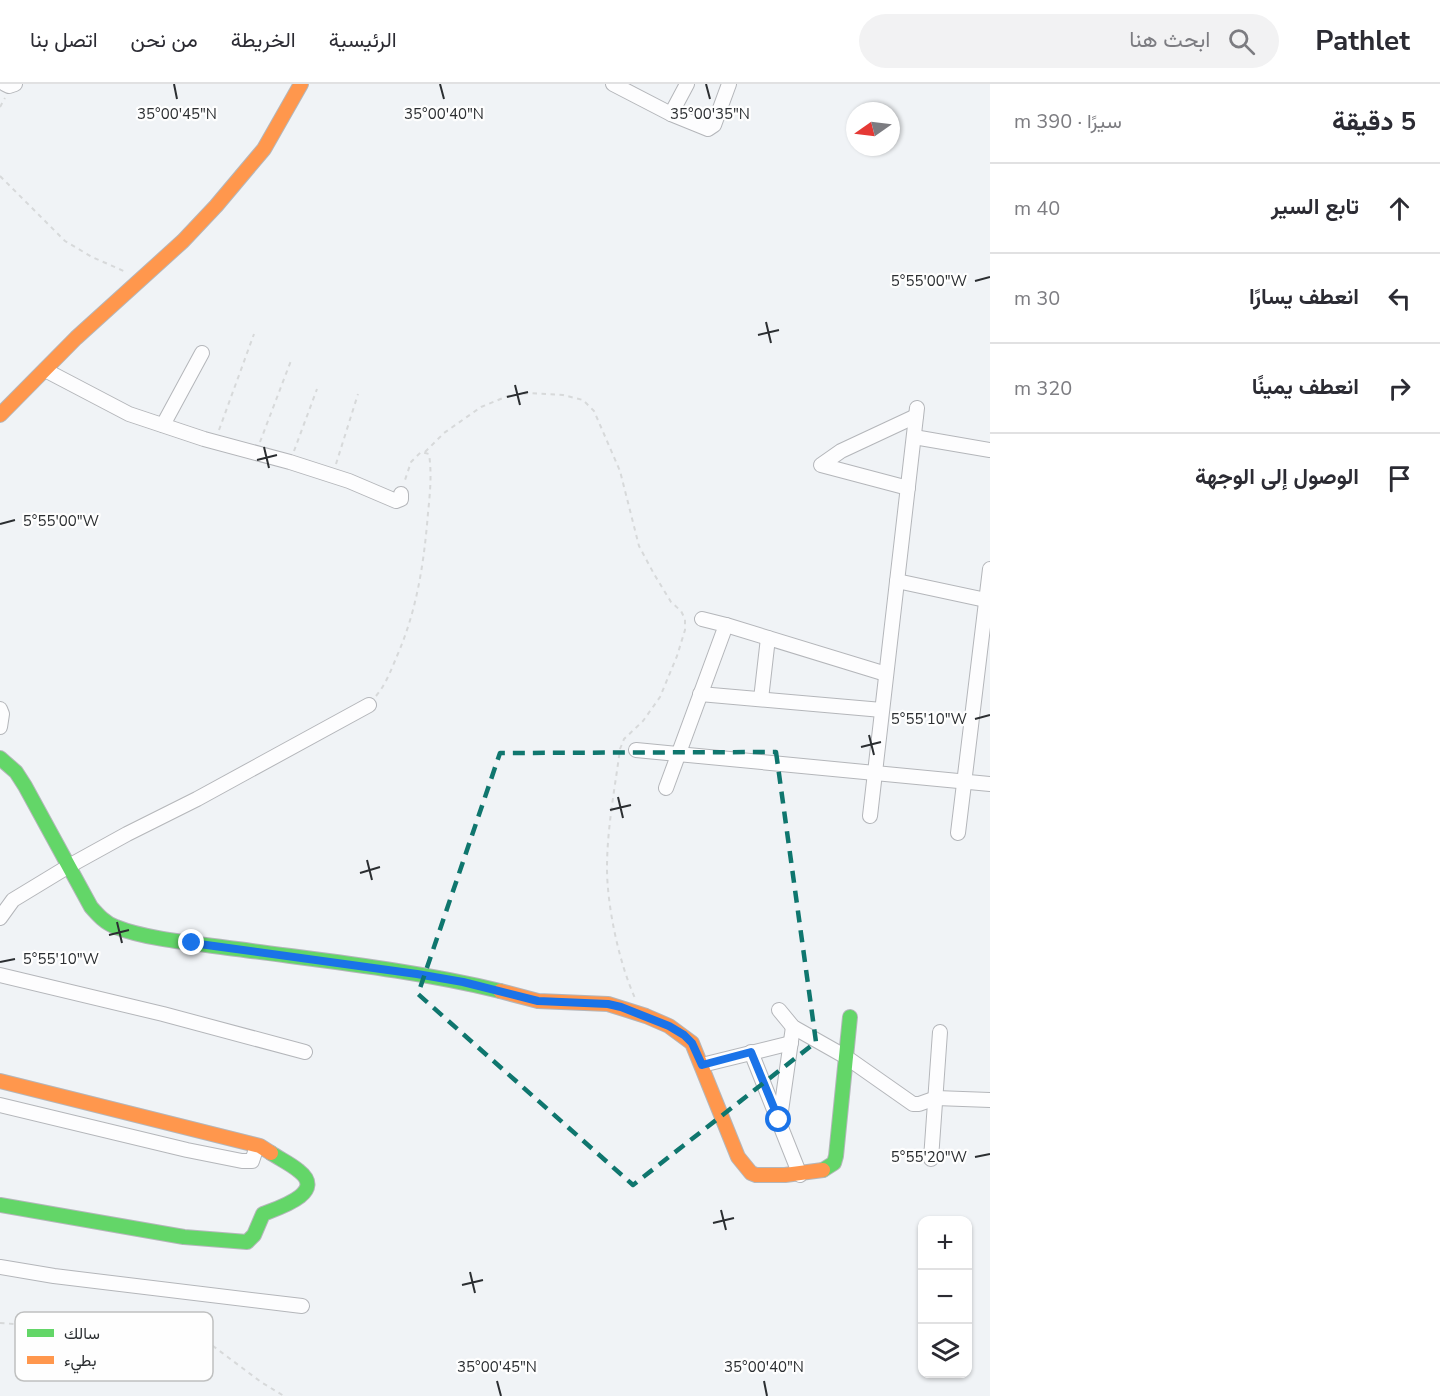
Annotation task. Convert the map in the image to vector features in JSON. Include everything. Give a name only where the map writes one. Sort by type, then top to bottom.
[{"type":"street","points":[[5,84],[9,86],[15,84]]},
{"type":"street","points":[[0,415],[140,279],[183,241],[216,206],[264,149],[301,84]]},
{"type":"street","points":[[613,84],[630,87],[670,114],[705,129],[711,128],[716,121],[729,84]]},
{"type":"street","points":[[670,114],[687,84]]},
{"type":"street","points":[[163,425],[202,353]]},
{"type":"street","points":[[45,370],[129,414],[333,476],[396,501],[400,499],[401,494]]},
{"type":"street","points":[[870,816],[917,412],[841,451],[821,465],[908,488]]},
{"type":"street","points":[[914,437],[990,450]]},
{"type":"street","points":[[958,833],[988,601],[990,569]]},
{"type":"street","points":[[897,581],[988,601]]},
{"type":"street","points":[[702,619],[886,674]]},
{"type":"street","points":[[666,788],[726,626]]},
{"type":"street","points":[[761,699],[768,638]]},
{"type":"street","points":[[700,694],[882,710]]},
{"type":"street","points":[[0,918],[13,900],[69,866],[369,705]]},
{"type":"street","points":[[0,709],[2,714],[0,727]]},
{"type":"street","points":[[636,750],[990,784]]},
{"type":"street","points":[[0,758],[16,772],[91,907],[102,919],[116,927],[192,943],[463,982],[538,1001],[608,1004],[646,1016],[684,1035],[692,1043],[738,1157],[745,1167],[756,1175],[822,1171],[835,1163],[850,1017]]},
{"type":"street","points":[[0,975],[163,1014],[305,1052]]},
{"type":"street","points":[[779,1010],[793,1027],[846,1057],[914,1104],[936,1098],[990,1100]]},
{"type":"street","points":[[779,1120],[793,1027]]},
{"type":"street","points":[[931,1159],[940,1032]]},
{"type":"street","points":[[702,1065],[791,1043]]},
{"type":"street","points":[[751,1052],[800,1174]]},
{"type":"street","points":[[0,1081],[257,1146],[295,1167],[306,1179],[307,1187],[301,1198],[284,1207],[267,1210],[254,1235],[247,1242],[184,1237],[0,1204]]},
{"type":"street","points":[[0,1105],[242,1161],[252,1161],[257,1146]]},
{"type":"street","points":[[0,1267],[54,1276],[302,1306]]},
{"type":"path","points":[[0,176],[65,241],[92,257],[140,279]]},
{"type":"path","points":[[215,442],[254,334]]},
{"type":"path","points":[[256,453],[292,358]]},
{"type":"path","points":[[290,462],[317,389]]},
{"type":"path","points":[[401,494],[411,462],[418,454],[424,452],[444,433],[481,407],[508,396],[529,393],[563,395],[583,400],[594,411],[620,471],[639,546],[671,602],[681,611],[685,630],[660,697],[643,721],[624,739],[620,749],[608,838],[607,869],[618,944],[628,982],[646,1016]]},
{"type":"path","points":[[333,476],[358,394]]},
{"type":"path","points":[[369,705],[384,686],[401,646],[417,598],[425,554],[431,476],[429,453],[424,452]]},
{"type":"path","points":[[0,1323],[15,1324]]},
{"type":"path","points":[[213,1346],[284,1396]]},
{"type":"highlighted area","points":[[776,752],[816,1042],[633,1185],[418,994],[500,753]]},
{"type":"traffic: fast","points":[[0,758],[16,772],[25,786],[91,907],[112,925],[159,938],[402,972],[500,991]]},
{"type":"traffic: fast","points":[[823,1170],[834,1163],[836,1156],[850,1017]]},
{"type":"traffic: fast","points":[[0,1205],[184,1237],[247,1242],[254,1235],[263,1214],[297,1199],[304,1193],[307,1186],[306,1179],[299,1171],[271,1153]]},
{"type":"traffic: slow","points":[[0,415],[76,338],[183,241],[216,206],[264,149],[301,84]]},
{"type":"traffic: slow","points":[[500,991],[538,1001],[608,1004],[669,1026],[692,1043],[738,1157],[751,1173],[785,1175],[823,1170]]},
{"type":"traffic: slow","points":[[0,1081],[260,1146],[271,1153]]},
{"type":"route","points":[[192,943],[417,974],[463,982],[538,1001],[608,1004],[621,1007],[669,1026],[684,1035],[692,1043],[702,1065],[751,1052],[779,1120]]}]
